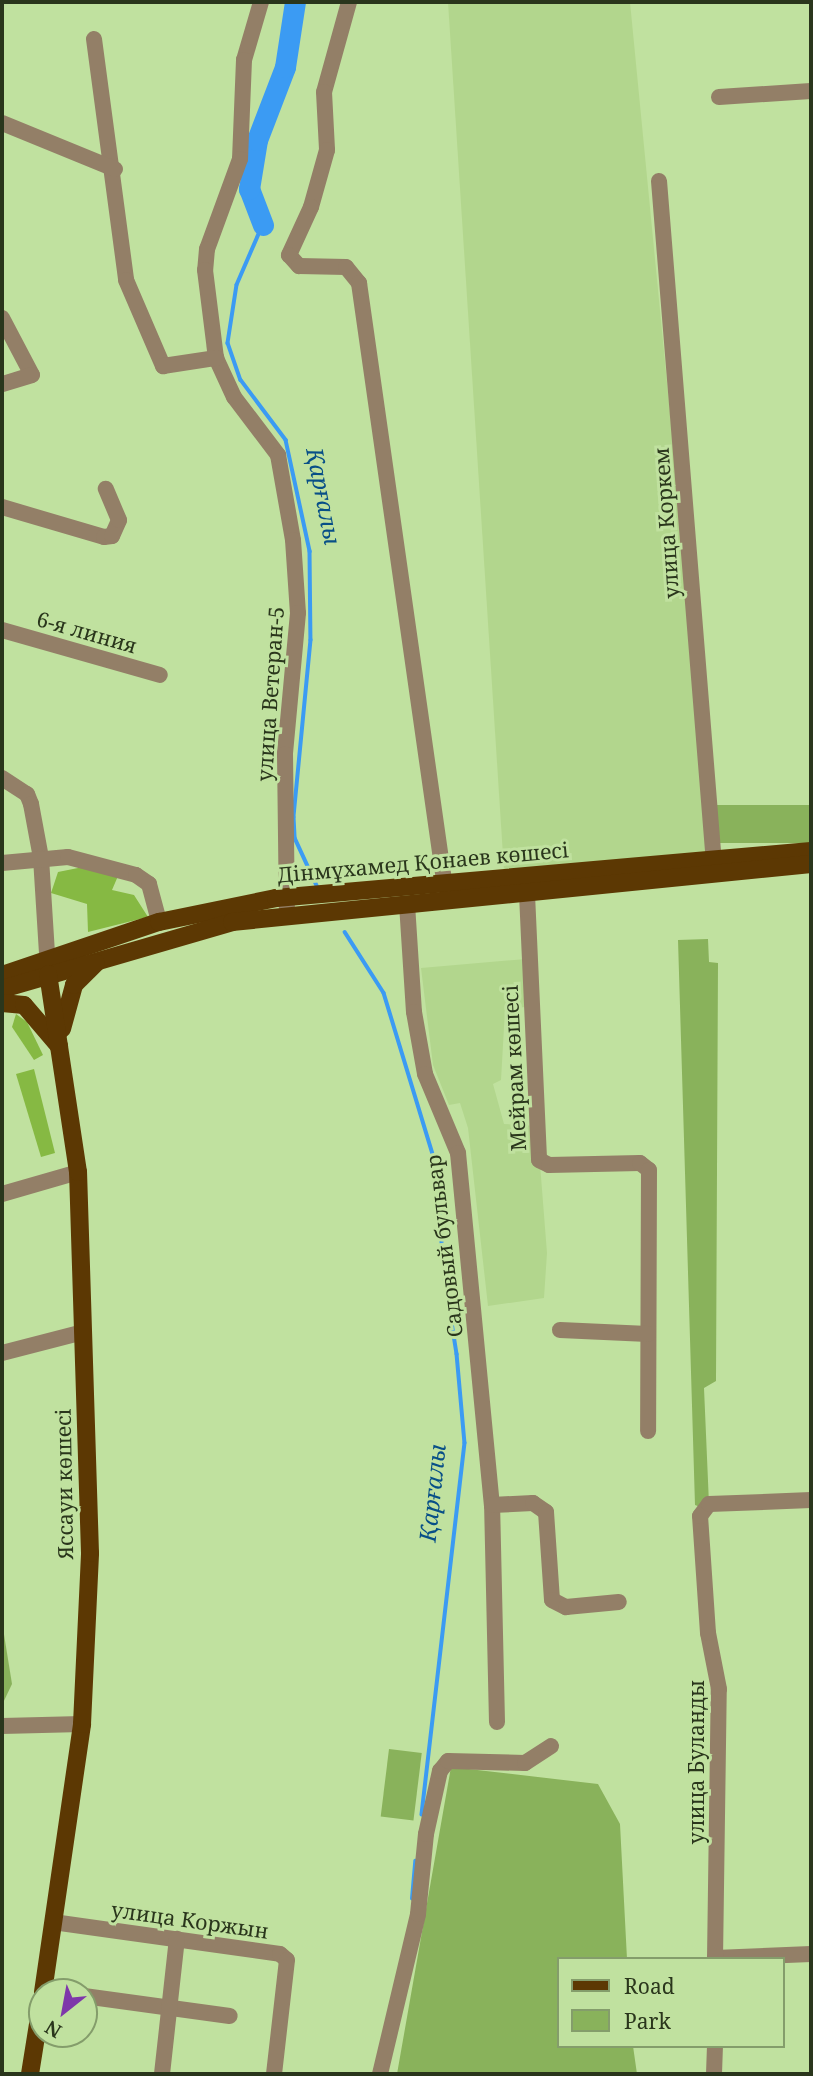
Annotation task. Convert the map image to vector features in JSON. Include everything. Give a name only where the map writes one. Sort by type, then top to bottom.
[{"type":"main road","name":"Дінмұхамед Қонаев көшесі","points":[[311,904],[330,894],[445,887],[549,873],[714,863],[811,851]]},
{"type":"main road","name":"Дінмұхамед Қонаев көшесі","points":[[47,967],[159,922],[311,904],[339,910],[527,894],[811,864]]},
{"type":"main road","name":"Дінмұхамед Қонаев көшесі","points":[[47,967],[232,922],[286,906]]},
{"type":"main road","points":[[59,1046],[65,1009],[84,970],[130,948]]},
{"type":"main road","points":[[2,975],[47,967]]},
{"type":"main road","points":[[2,989],[22,982],[47,967]]},
{"type":"main road","name":"Яссауи көшесі","points":[[47,967],[78,1172],[90,1553],[82,1724],[47,1978]]},
{"type":"main road","points":[[2,1003],[23,1005],[59,1046]]},
{"type":"main road","name":"Яссауи көшесі","points":[[30,2074],[35,2048]]},
{"type":"street","name":"улица Ветеран-5","points":[[261,2],[244,60],[240,159],[207,249],[216,358],[234,397],[278,455],[293,540],[298,613],[285,754],[286,906]]},
{"type":"street","points":[[349,2],[324,92],[327,150],[311,208],[289,256],[299,266],[346,267],[359,283],[445,887]]},
{"type":"street","points":[[94,39],[115,169],[126,280],[157,360],[170,367],[216,358]]},
{"type":"street","points":[[719,97],[811,91]]},
{"type":"street","points":[[2,123],[115,169]]},
{"type":"street","name":"улица Коркем","points":[[659,181],[714,863]]},
{"type":"street","points":[[2,318],[32,375],[2,384]]},
{"type":"street","points":[[2,507],[104,537],[112,536],[119,520],[106,489]]},
{"type":"street","name":"6-я линия","points":[[2,630],[160,675]]},
{"type":"street","points":[[2,778],[27,794],[41,858],[47,967]]},
{"type":"street","points":[[2,863],[41,858],[97,862],[136,875],[149,884],[159,922]]},
{"type":"street","name":"Мейрам көшесі","points":[[527,894],[539,1160],[549,1165],[640,1163],[649,1170],[648,1431]]},
{"type":"street","name":"Садовый бульвар","points":[[407,904],[414,1012],[425,1074],[458,1153],[492,1505],[498,1722]]},
{"type":"street","points":[[2,1194],[78,1172]]},
{"type":"street","points":[[560,1330],[648,1334]]},
{"type":"street","points":[[2,1353],[83,1332]]},
{"type":"street","name":"улица Буланды","points":[[715,1957],[719,1689],[708,1633],[700,1526],[709,1504],[811,1500]]},
{"type":"street","points":[[492,1505],[533,1503],[546,1512],[552,1600],[566,1607],[619,1602]]},
{"type":"street","points":[[2,1726],[82,1724]]},
{"type":"street","points":[[380,2074],[418,1914],[426,1834],[440,1771],[448,1761],[525,1763],[551,1746]]},
{"type":"street","name":"улица Коржын","points":[[53,1922],[269,1952],[287,1960],[274,2074]]},
{"type":"street","points":[[162,2074],[177,1939]]},
{"type":"street","points":[[739,1957],[811,1954]]},
{"type":"street","points":[[98,1998],[230,2016]]},
{"type":"street","points":[[714,2074],[715,2048]]},
{"type":"shaded area","points":[[448,2],[630,2],[713,855],[504,871]]},
{"type":"shaded area","points":[[88,866],[118,876],[112,890],[134,895],[148,917],[88,932],[87,904],[51,893],[58,872]]},
{"type":"shaded area","points":[[526,959],[531,1006],[505,1010],[501,1080],[493,1084],[504,1124],[537,1126],[547,1253],[544,1298],[488,1306],[468,1128],[460,1103],[449,1105],[433,1065],[421,968]]},
{"type":"shaded area","points":[[16,1014],[27,1022],[43,1055],[34,1060],[12,1027]]},
{"type":"shaded area","points":[[34,1069],[55,1153],[41,1157],[16,1074]]},
{"type":"green space","points":[[717,805],[811,805],[811,843],[717,843]]},
{"type":"green space","points":[[708,939],[709,962],[718,963],[716,1381],[704,1388],[709,1504],[703,1508],[695,1505],[678,940]]},
{"type":"green space","points":[[2,1622],[12,1684],[2,1705]]},
{"type":"green space","points":[[389,1749],[422,1753],[413,1821],[381,1816]]},
{"type":"green space","points":[[451,1767],[598,1784],[620,1824],[627,1957],[558,1957],[558,2048],[633,2048],[637,2074],[397,2074]]},
{"type":"waterway","name":"Қарғалы","points":[[263,225],[249,189],[257,140],[285,67],[295,2]]},
{"type":"waterway","name":"Қарғалы","points":[[263,225],[237,285],[228,343],[241,380],[286,440],[310,551],[311,640],[294,817],[295,838],[319,890]]},
{"type":"waterway","name":"Қарғалы","points":[[345,932],[384,993],[437,1167],[444,1272],[457,1354],[465,1443],[422,1815]]},
{"type":"waterway","name":"Қарғалы","points":[[412,1899],[415,1861]]}]
